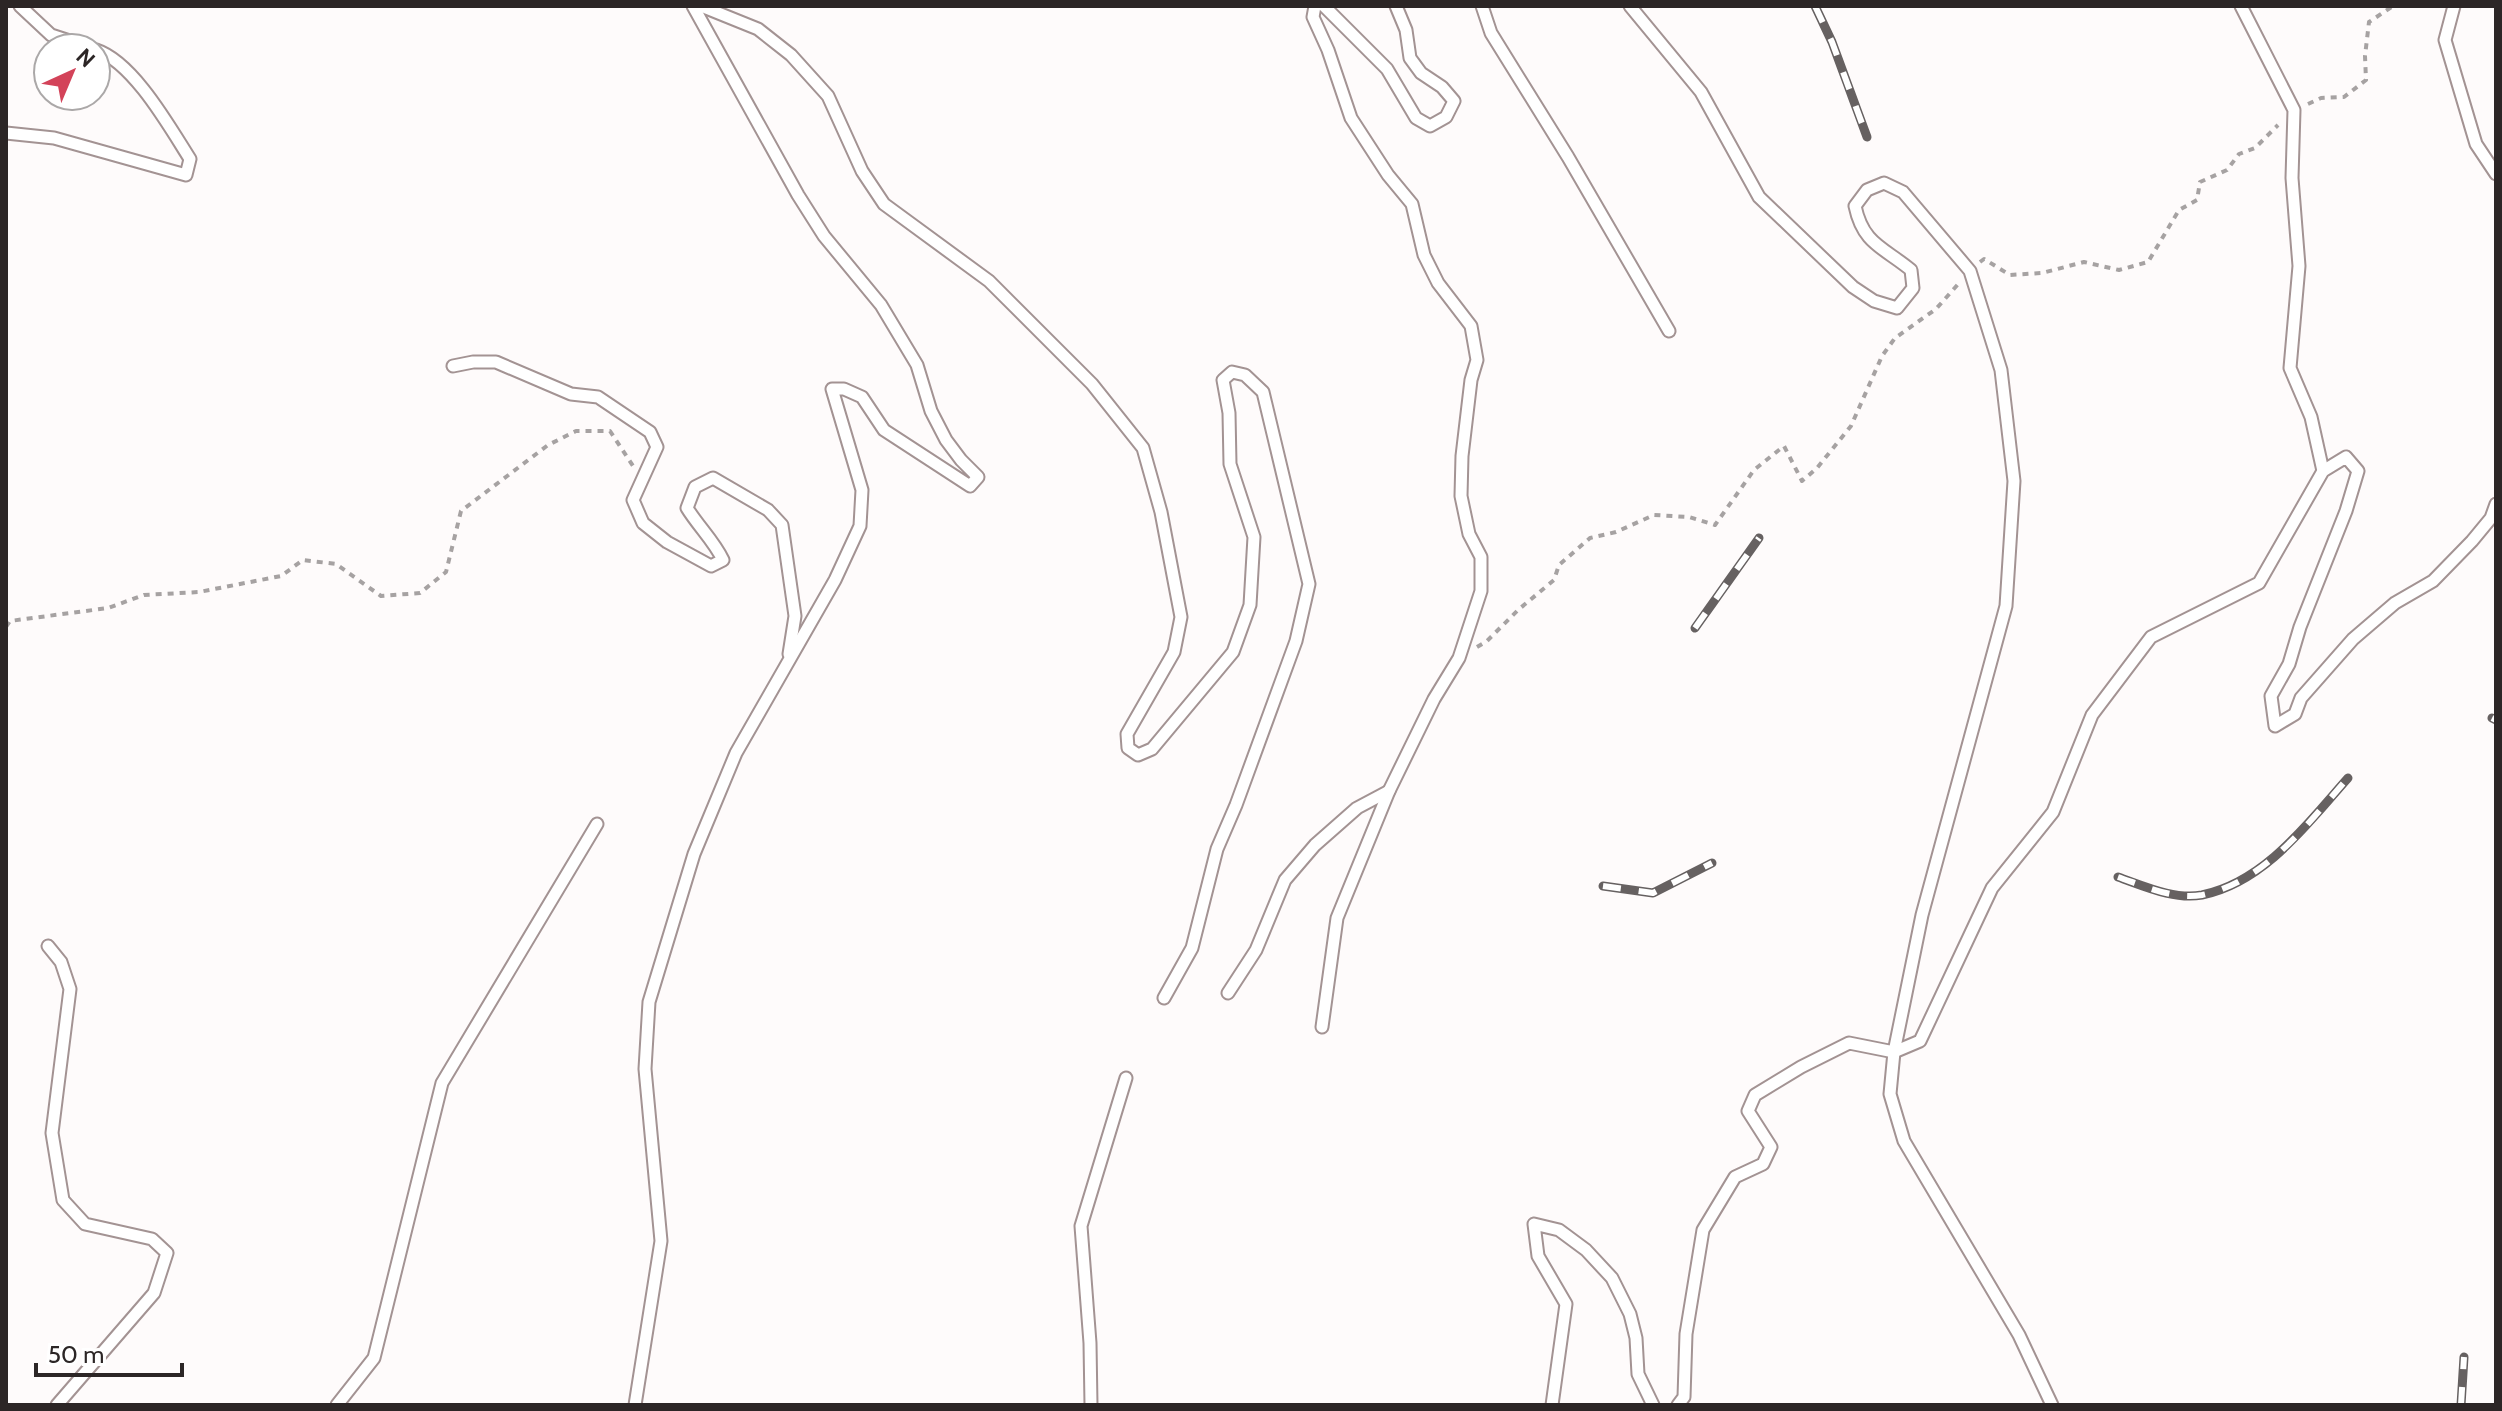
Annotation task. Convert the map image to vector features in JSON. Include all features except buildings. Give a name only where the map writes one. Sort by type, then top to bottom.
[{"type":"lane","points":[[20,6],[48,32]]},
{"type":"lane","points":[[635,1405],[661,1241],[645,1069],[649,1002],[694,854],[736,753],[835,580],[860,526],[862,490],[832,389],[844,389],[862,397],[884,430],[970,486],[978,477],[946,440],[931,411],[917,365],[881,305],[824,236],[798,195],[693,6]]},
{"type":"lane","points":[[701,6],[758,29],[791,55],[828,96],[862,171],[884,204],[989,281],[1092,384],[1143,448],[1161,512],[1181,617],[1174,652],[1127,734],[1128,748],[1138,755],[1152,749],[1233,652],[1250,605],[1254,537],[1230,464],[1229,413],[1223,380],[1232,372],[1245,375],[1263,392],[1309,584],[1296,641],[1217,849],[1192,948],[1164,998]]},
{"type":"lane","points":[[1315,6],[1313,17],[1328,50],[1351,118],[1388,175],[1412,204],[1424,255],[1438,283],[1471,326],[1477,360],[1471,380],[1461,496],[1469,534],[1481,557],[1481,591],[1459,658],[1434,699],[1389,791],[1337,918],[1322,1027]]},
{"type":"lane","points":[[1324,6],[1387,69],[1416,118],[1430,126],[1446,117],[1454,101],[1442,87],[1421,73],[1410,58],[1406,30],[1396,6]]},
{"type":"lane","points":[[1482,6],[1491,33],[1568,157],[1669,331]]},
{"type":"lane","points":[[1630,6],[1701,92],[1759,197],[1853,287],[1874,301],[1897,308],[1913,288],[1911,270],[1866,237],[1858,223],[1855,206],[1867,190],[1884,183],[1903,192],[1970,271],[2001,370],[2014,481],[2006,606],[1922,915],[1894,1052],[1890,1094],[1904,1141],[2019,1335],[2052,1405]]},
{"type":"lane","points":[[2241,6],[2294,110],[2292,178],[2299,266],[2290,368],[2311,417],[2323,471]]},
{"type":"lane","points":[[2454,6],[2445,40],[2476,144],[2496,174]]},
{"type":"lane","points":[[6,133],[54,138],[186,175],[190,159],[154,102],[112,56]]},
{"type":"lane","points":[[453,366],[496,362],[571,394],[598,397],[650,432],[657,447],[633,500],[643,523],[667,542],[711,566],[723,560],[717,547],[687,508],[695,487],[713,478],[768,510],[782,525],[795,616],[787,663]]},
{"type":"lane","points":[[1678,1405],[1684,1397],[1686,1334],[1703,1230],[1735,1177],[1763,1164],[1771,1147],[1748,1111],[1755,1095],[1849,1043],[1894,1052],[1920,1041],[1992,888],[2053,812],[2092,715],[2151,637],[2259,583],[2323,471],[2346,457],[2358,471],[2289,664],[2271,696],[2275,726],[2295,714],[2301,698],[2353,639],[2395,603],[2433,581],[2491,518],[2496,504]]},
{"type":"lane","points":[[1228,993],[1256,950],[1285,880],[1315,845],[1357,808],[1389,791]]},
{"type":"lane","points":[[337,1405],[374,1358],[442,1083],[597,824]]},
{"type":"lane","points":[[48,946],[61,962],[70,989],[52,1133],[63,1200],[85,1224],[152,1239],[167,1253],[154,1293],[57,1405]]},
{"type":"lane","points":[[1091,1405],[1090,1343],[1081,1226],[1126,1078]]},
{"type":"lane","points":[[1552,1405],[1566,1304],[1538,1256],[1534,1224],[1559,1230],[1586,1250],[1612,1278],[1630,1314],[1636,1338],[1638,1374],[1653,1405]]},
{"type":"path","points":[[1459,658],[1487,641],[1554,580],[1559,565],[1590,538],[1616,532],[1654,515],[1689,517],[1715,525],[1754,470],[1784,446],[1802,481],[1817,468],[1851,426],[1882,356],[1895,338],[1936,309],[1984,259],[2010,275],[2042,273],[2084,262],[2119,270],[2148,262],[2179,210],[2197,200],[2200,182],[2227,170],[2239,154],[2255,148],[2294,110],[2321,98],[2344,97],[2366,80],[2369,22],[2393,6]]},
{"type":"path","points":[[6,627],[10,621],[108,608],[144,595],[199,592],[281,576],[303,560],[336,564],[381,596],[420,593],[446,572],[461,511],[548,445],[576,431],[610,431],[642,482]]},
{"type":"railway","points":[[1815,6],[1832,42],[1867,137]]},
{"type":"railway","points":[[1695,628],[1759,538]]},
{"type":"railway","points":[[2492,718],[2496,720]]},
{"type":"railway","points":[[2118,877],[2181,896],[2202,895],[2225,888],[2246,878],[2284,848],[2348,778]]},
{"type":"railway","points":[[1603,886],[1653,893],[1712,863]]},
{"type":"railway","points":[[2461,1405],[2464,1357]]}]
